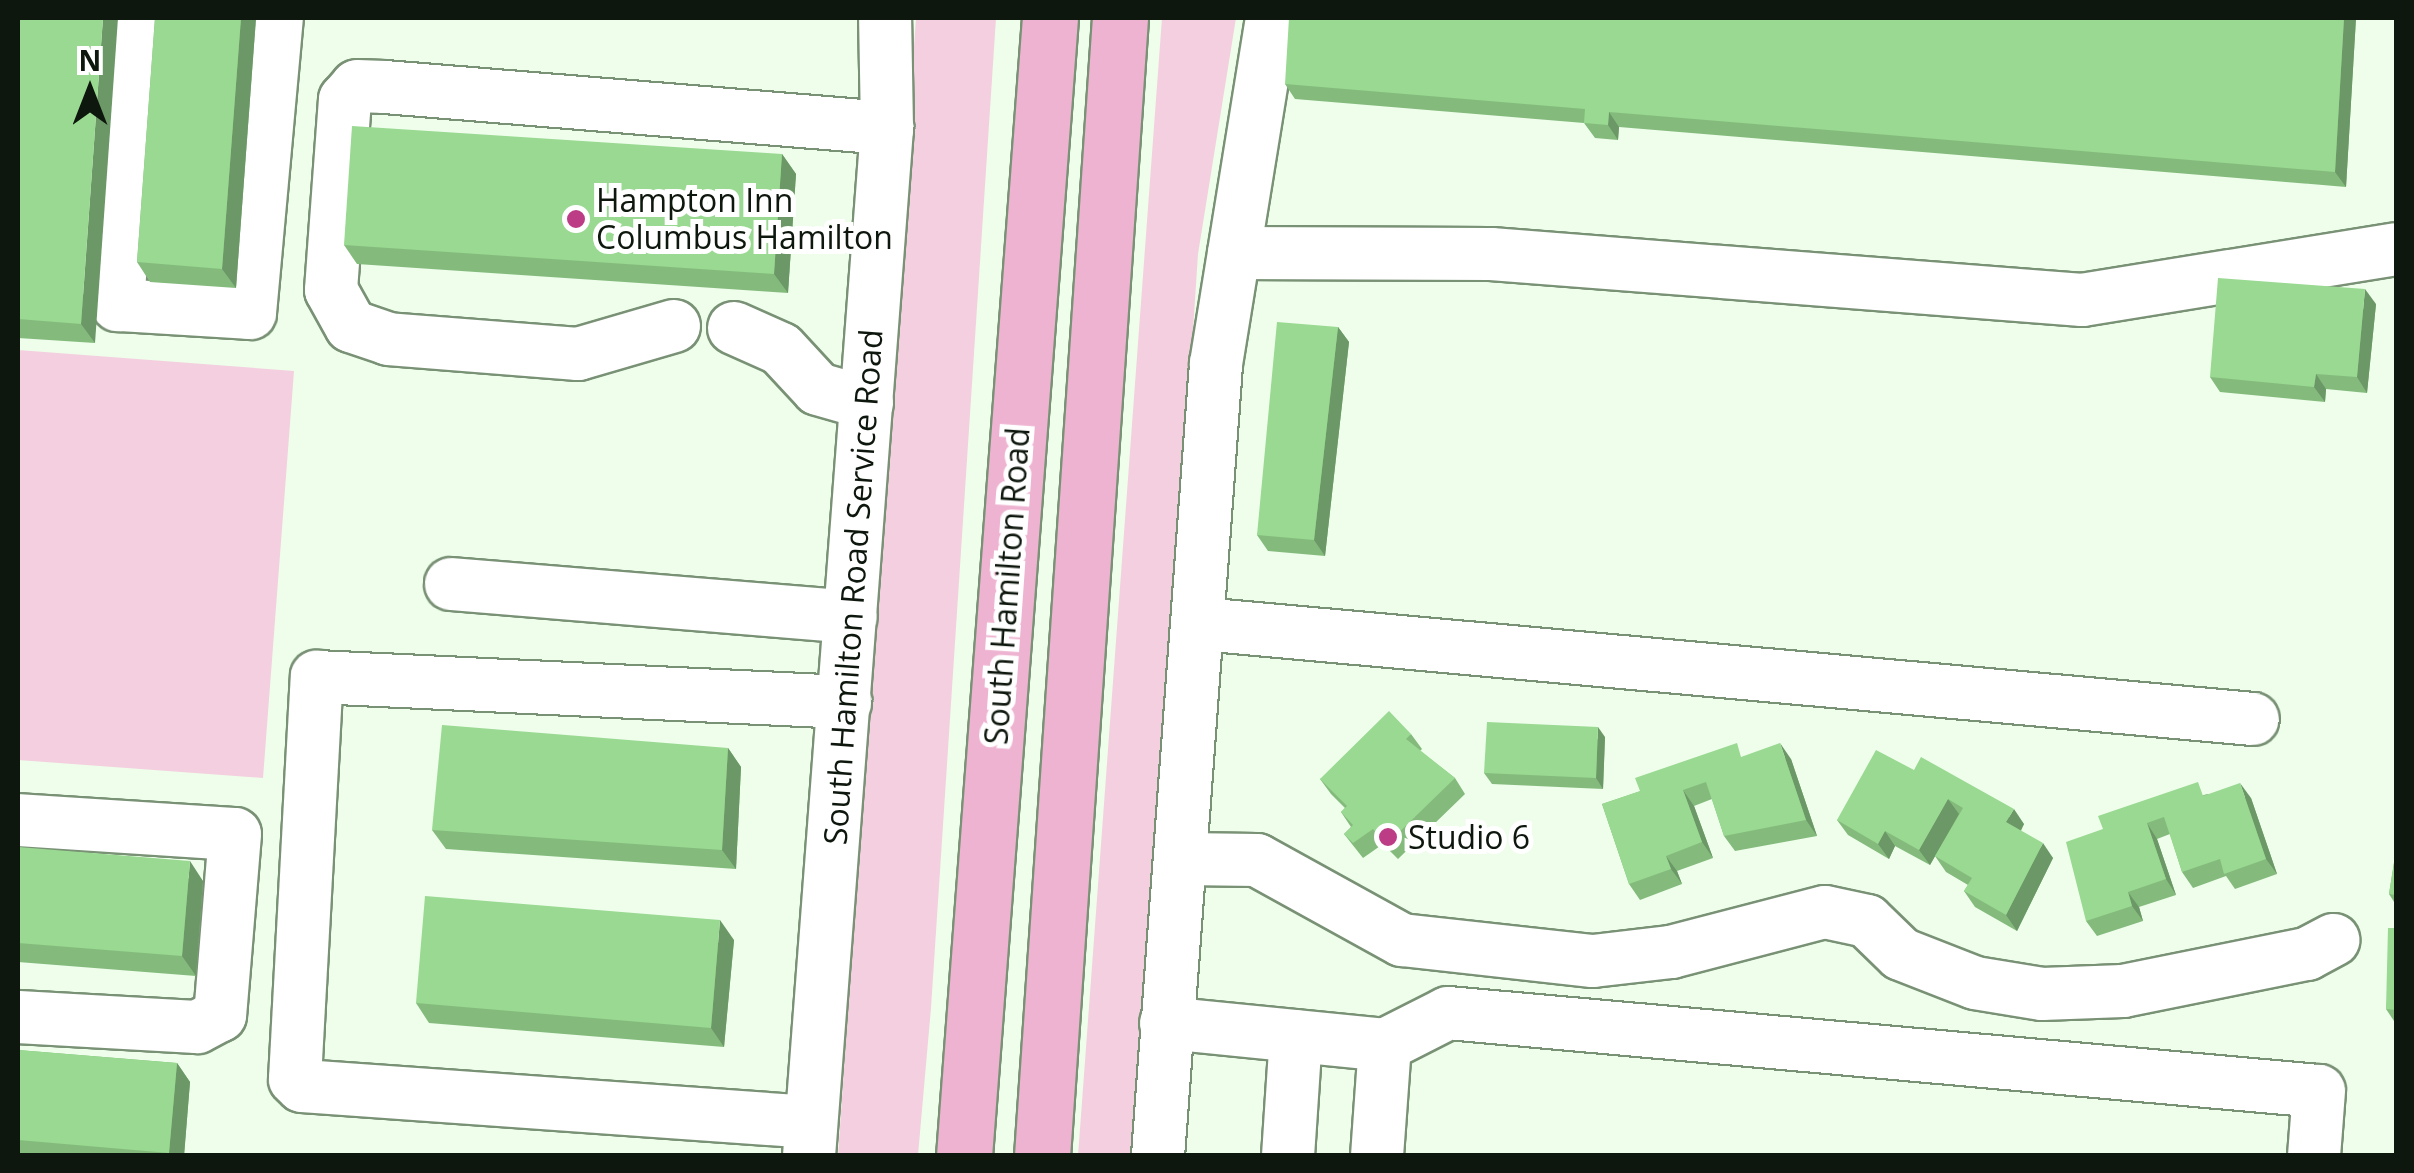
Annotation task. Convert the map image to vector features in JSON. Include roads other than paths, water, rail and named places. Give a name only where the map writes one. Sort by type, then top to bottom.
[{"type":"main road","name":"South Hamilton Road","points":[[964,1156],[1050,18]]},
{"type":"main road","points":[[1042,1156],[1120,18]]},
{"type":"street","points":[[139,18],[118,305],[250,312],[278,18]]},
{"type":"street","name":"South Hamilton Road Service Road","points":[[810,1139],[887,128],[885,18]]},
{"type":"street","points":[[1158,1156],[1166,1024],[1184,859],[1216,364],[1272,18]]},
{"type":"street","points":[[674,326],[578,354],[389,338],[351,326],[331,290],[344,100],[357,86],[385,87],[887,128]]},
{"type":"street","points":[[1234,253],[1491,254],[2082,300],[2396,250]]},
{"type":"street","points":[[734,328],[781,350],[818,389],[868,403]]},
{"type":"street","points":[[451,584],[851,616]]},
{"type":"street","points":[[1200,624],[2253,719]]},
{"type":"street","points":[[810,1139],[302,1086],[295,1079],[317,677],[846,702]]},
{"type":"street","points":[[18,820],[235,834],[220,1014],[196,1027],[18,1018]]},
{"type":"street","points":[[1184,859],[1257,860],[1402,940],[1593,960],[1671,952],[1825,912],[1866,921],[1901,954],[1975,984],[2042,994],[2123,991],[2307,954],[2333,940]]},
{"type":"street","points":[[1166,1024],[1385,1045],[1448,1013],[2320,1091],[2314,1156]]},
{"type":"street","points":[[1288,1156],[1296,1036]]},
{"type":"street","points":[[1377,1156],[1385,1045]]},
{"type":"place","name":"Hampton Inn Columbus Hamilton","points":[[576,219]]},
{"type":"place","name":"Studio 6","points":[[1388,837]]}]
